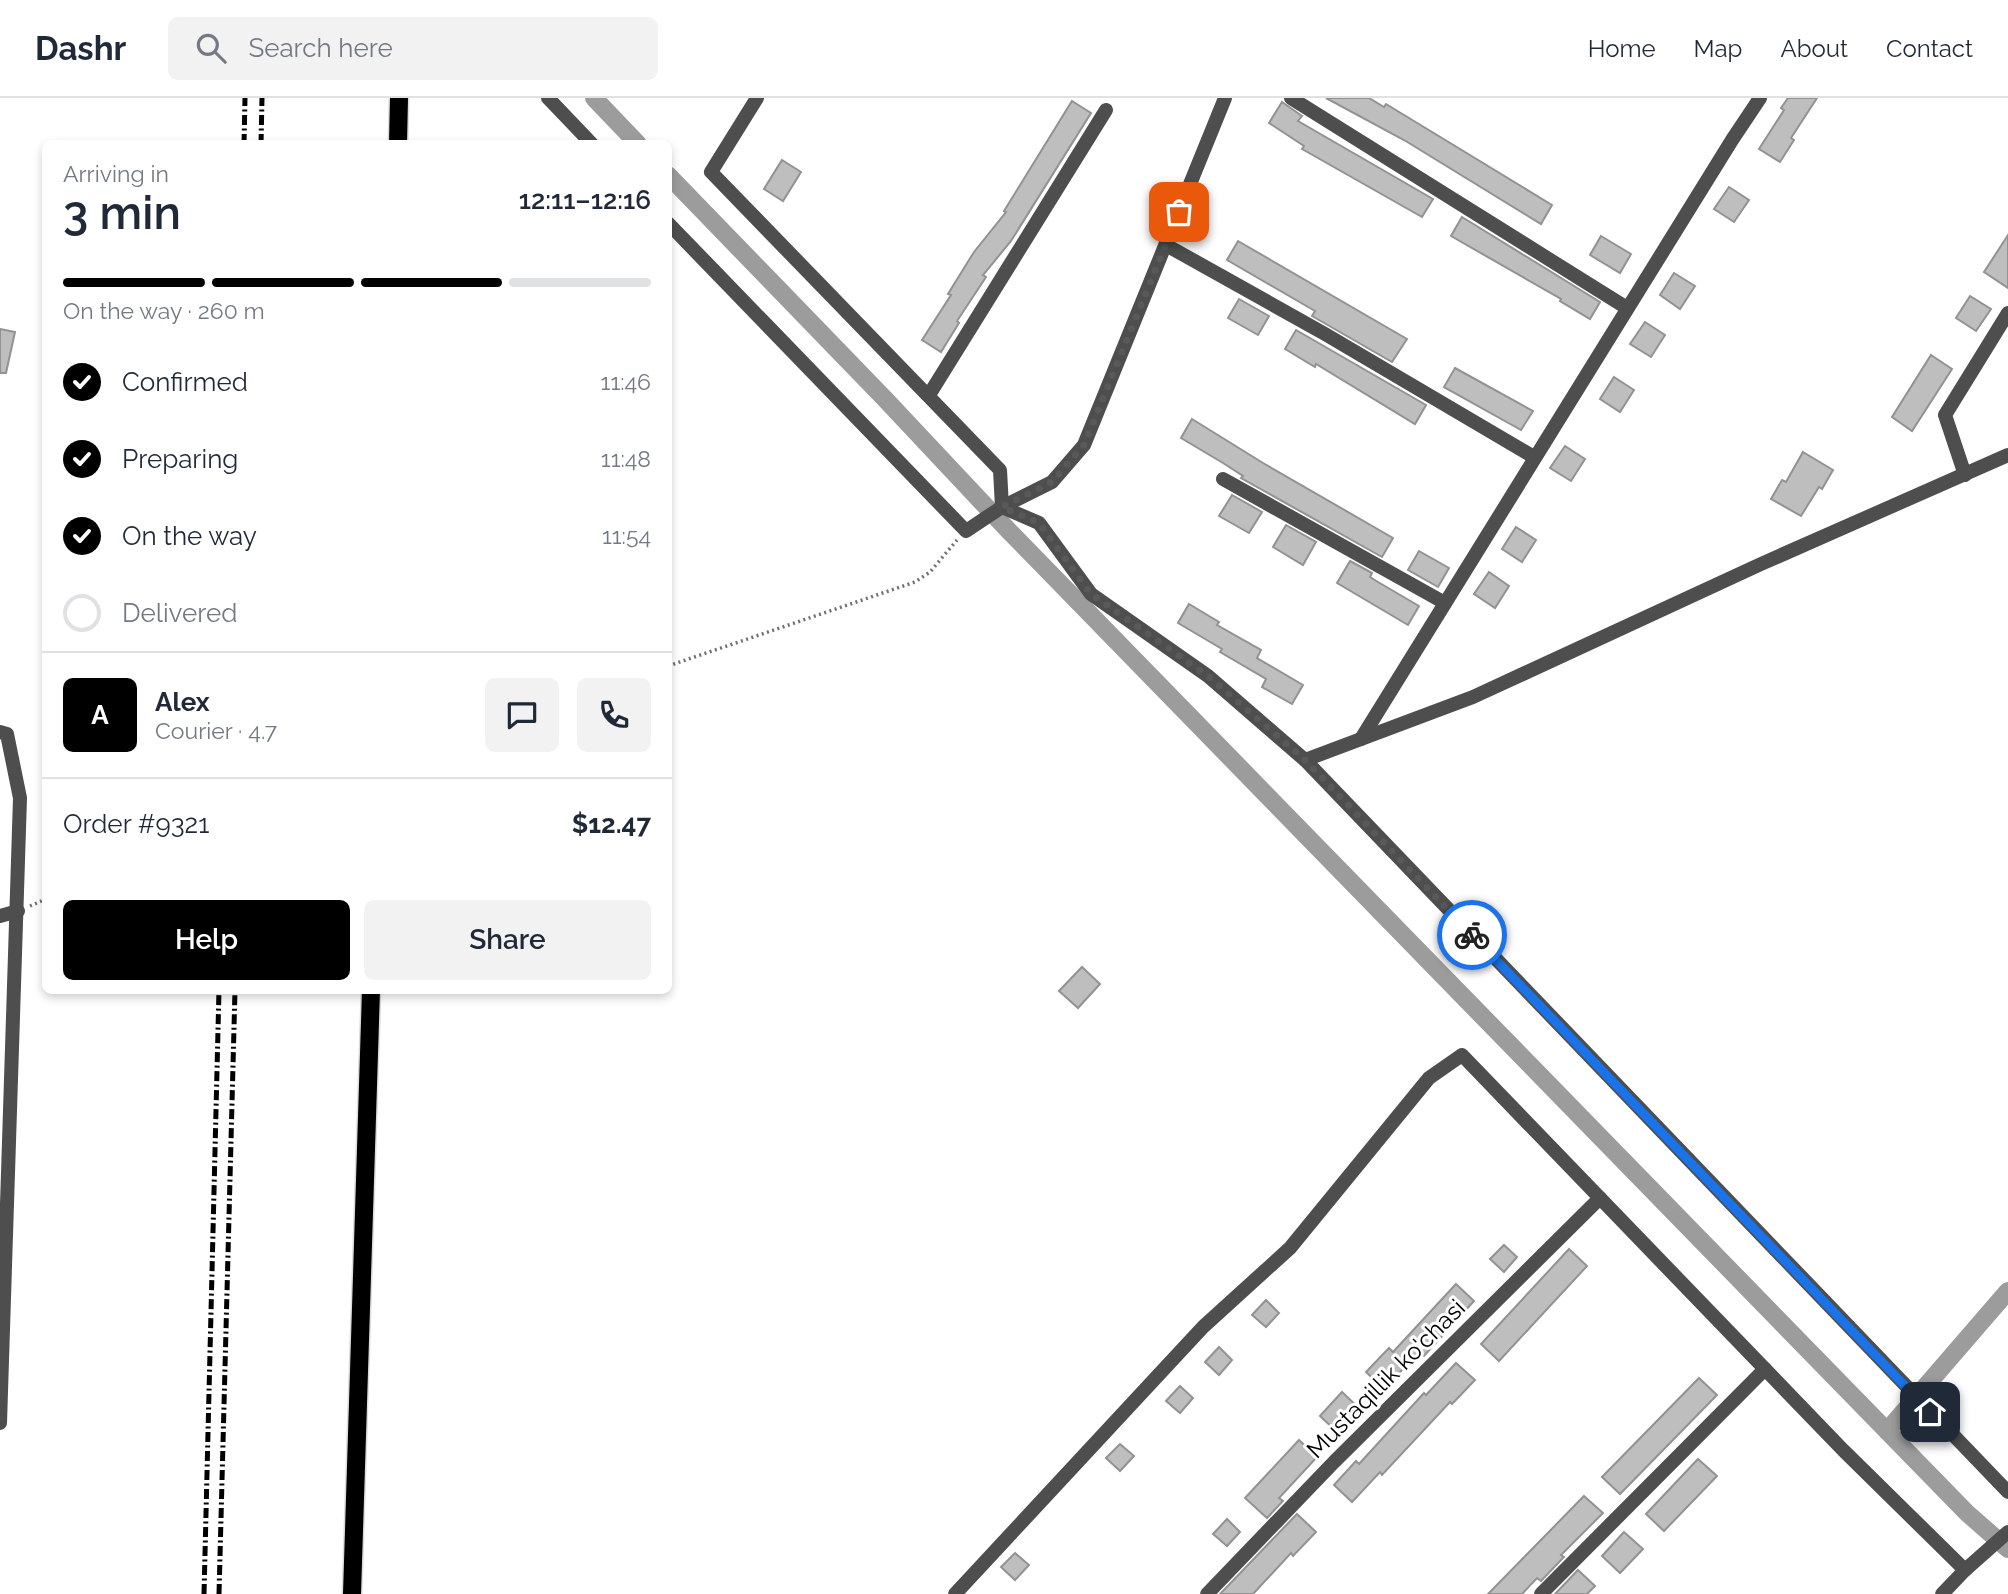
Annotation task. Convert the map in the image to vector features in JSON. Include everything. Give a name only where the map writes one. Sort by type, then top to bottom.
[{"type":"main road","points":[[398,140],[399,98]]},
{"type":"main road","points":[[352,1594],[372,994]]},
{"type":"street","points":[[548,98],[588,140]]},
{"type":"street","points":[[757,98],[711,172],[1000,470],[1002,507]]},
{"type":"street","points":[[672,227],[967,531],[1002,507],[1052,482],[1084,445],[1225,98]]},
{"type":"street","points":[[1291,98],[1627,308]]},
{"type":"street","points":[[1362,739],[1534,457],[1760,98]]},
{"type":"street","points":[[929,395],[1106,110]]},
{"type":"street","points":[[1166,245],[1325,334],[1534,457]]},
{"type":"street","points":[[1965,475],[1945,415],[2008,313]]},
{"type":"street","points":[[1305,760],[1473,698],[1761,564],[2008,455]]},
{"type":"street","points":[[1223,479],[1445,603]]},
{"type":"street","points":[[1002,507],[1039,523],[1091,594],[1208,676],[1305,760],[2008,1492]]},
{"type":"street","points":[[0,732],[7,734],[20,798],[0,1423]]},
{"type":"street","points":[[0,916],[18,911]]},
{"type":"street","points":[[955,1594],[1203,1327],[1290,1248],[1429,1078],[1462,1055],[1843,1450],[1965,1570]]},
{"type":"street","name":"Mustaqillik ko'chasi","points":[[1207,1594],[1334,1462],[1600,1198]]},
{"type":"street","points":[[1541,1594],[1765,1369]]},
{"type":"street","points":[[1942,1594],[2008,1532]]},
{"type":"path","points":[[672,665],[915,582],[930,572],[950,546],[967,531]]},
{"type":"building","points":[[1326,98],[1369,98],[1384,107],[1386,104],[1552,205],[1541,224],[1404,140]]},
{"type":"building","points":[[1788,98],[1817,98],[1791,138],[1794,140],[1780,162],[1759,149],[1784,110],[1781,108]]},
{"type":"building","points":[[1072,101],[1091,113],[1011,241],[983,275],[986,277],[957,321],[959,323],[941,352],[922,340],[974,252],[1006,212],[1004,211]]},
{"type":"building","points":[[1282,102],[1302,116],[1298,121],[1433,199],[1422,217],[1302,149],[1304,146],[1269,123]]},
{"type":"building","points":[[782,160],[801,172],[783,201],[764,189]]},
{"type":"building","points":[[1729,187],[1749,200],[1734,222],[1714,209]]},
{"type":"building","points":[[1462,217],[1600,302],[1590,319],[1560,301],[1561,299],[1451,236]]},
{"type":"building","points":[[2008,235],[2008,288],[1984,272]]},
{"type":"building","points":[[1601,236],[1631,254],[1620,273],[1590,255]]},
{"type":"building","points":[[1238,241],[1407,339],[1392,362],[1312,316],[1315,311],[1227,260]]},
{"type":"building","points":[[1674,273],[1695,286],[1680,309],[1660,295]]},
{"type":"building","points":[[1970,296],[1991,309],[1976,331],[1956,318]]},
{"type":"building","points":[[1239,299],[1269,316],[1258,335],[1228,318]]},
{"type":"building","points":[[1645,322],[1665,335],[1651,357],[1630,344]]},
{"type":"building","points":[[0,329],[15,332],[6,373],[0,373]]},
{"type":"building","points":[[1296,330],[1426,405],[1415,424],[1316,364],[1315,367],[1285,349]]},
{"type":"building","points":[[1931,355],[1952,369],[1912,431],[1892,417]]},
{"type":"building","points":[[1455,368],[1533,411],[1521,430],[1444,387]]},
{"type":"building","points":[[1614,377],[1634,390],[1620,412],[1600,399]]},
{"type":"building","points":[[1192,419],[1393,538],[1382,557],[1241,478],[1243,476],[1181,438]]},
{"type":"building","points":[[1565,446],[1585,459],[1571,481],[1550,468]]},
{"type":"building","points":[[1803,452],[1833,470],[1801,516],[1771,499],[1782,480],[1786,482]]},
{"type":"building","points":[[1232,495],[1262,512],[1249,533],[1219,516]]},
{"type":"building","points":[[1286,525],[1316,542],[1303,565],[1273,547]]},
{"type":"building","points":[[1516,527],[1536,540],[1522,562],[1502,549]]},
{"type":"building","points":[[1419,551],[1449,568],[1438,587],[1408,570]]},
{"type":"building","points":[[1350,561],[1372,573],[1370,577],[1419,606],[1408,625],[1337,583]]},
{"type":"building","points":[[1489,572],[1509,586],[1495,608],[1474,594]]},
{"type":"building","points":[[1189,604],[1219,622],[1217,625],[1261,650],[1257,658],[1303,685],[1292,704],[1262,687],[1266,679],[1178,623]]},
{"type":"building","points":[[1082,967],[1100,984],[1078,1008],[1059,991]]},
{"type":"building","points":[[1504,1245],[1517,1257],[1504,1272],[1490,1259]]},
{"type":"building","points":[[1569,1249],[1587,1266],[1499,1361],[1481,1344]]},
{"type":"building","points":[[1456,1284],[1474,1301],[1424,1356],[1419,1352],[1384,1389],[1366,1372],[1389,1348],[1393,1352]]},
{"type":"building","points":[[1266,1300],[1279,1313],[1266,1327],[1252,1315]]},
{"type":"building","points":[[1219,1347],[1232,1360],[1219,1375],[1205,1362]]},
{"type":"building","points":[[1456,1363],[1475,1380],[1352,1502],[1334,1485],[1356,1461],[1359,1464],[1424,1393],[1426,1395]]},
{"type":"building","points":[[1699,1378],[1717,1395],[1620,1494],[1602,1477]]},
{"type":"building","points":[[1180,1386],[1193,1398],[1180,1413],[1166,1401]]},
{"type":"building","points":[[1342,1392],[1360,1409],[1338,1433],[1320,1416]]},
{"type":"building","points":[[1299,1440],[1317,1457],[1279,1498],[1283,1501],[1267,1518],[1245,1498]]},
{"type":"building","points":[[1120,1444],[1134,1456],[1120,1471],[1106,1458]]},
{"type":"building","points":[[1698,1459],[1717,1476],[1664,1531],[1646,1514]]},
{"type":"building","points":[[1584,1496],[1603,1513],[1561,1555],[1564,1557],[1541,1581],[1537,1578],[1522,1594],[1488,1594]]},
{"type":"building","points":[[1297,1514],[1316,1532],[1293,1556],[1291,1553],[1253,1594],[1220,1594]]},
{"type":"building","points":[[1227,1519],[1240,1532],[1227,1546],[1213,1534]]},
{"type":"building","points":[[1624,1532],[1643,1549],[1620,1573],[1602,1556]]},
{"type":"building","points":[[1015,1553],[1029,1565],[1015,1580],[1001,1567]]},
{"type":"building","points":[[1578,1570],[1595,1586],[1587,1594],[1555,1594]]},
{"type":"waterway","points":[[594,98],[634,140]]},
{"type":"waterway","points":[[672,179],[1009,531],[1967,1513],[2008,1549]]},
{"type":"waterway","points":[[1887,1431],[2008,1291]]},
{"type":"railway","points":[[244,140],[245,98]]},
{"type":"railway","points":[[261,140],[262,98]]},
{"type":"railway","points":[[204,1594],[219,994]]},
{"type":"railway","points":[[219,1594],[235,994]]},
{"type":"way so far","points":[[1179,212],[1084,445],[1052,482],[1002,507],[1039,523],[1091,594],[1208,676],[1305,760],[1472,935]]},
{"type":"route","points":[[1472,935],[1930,1412]]}]
